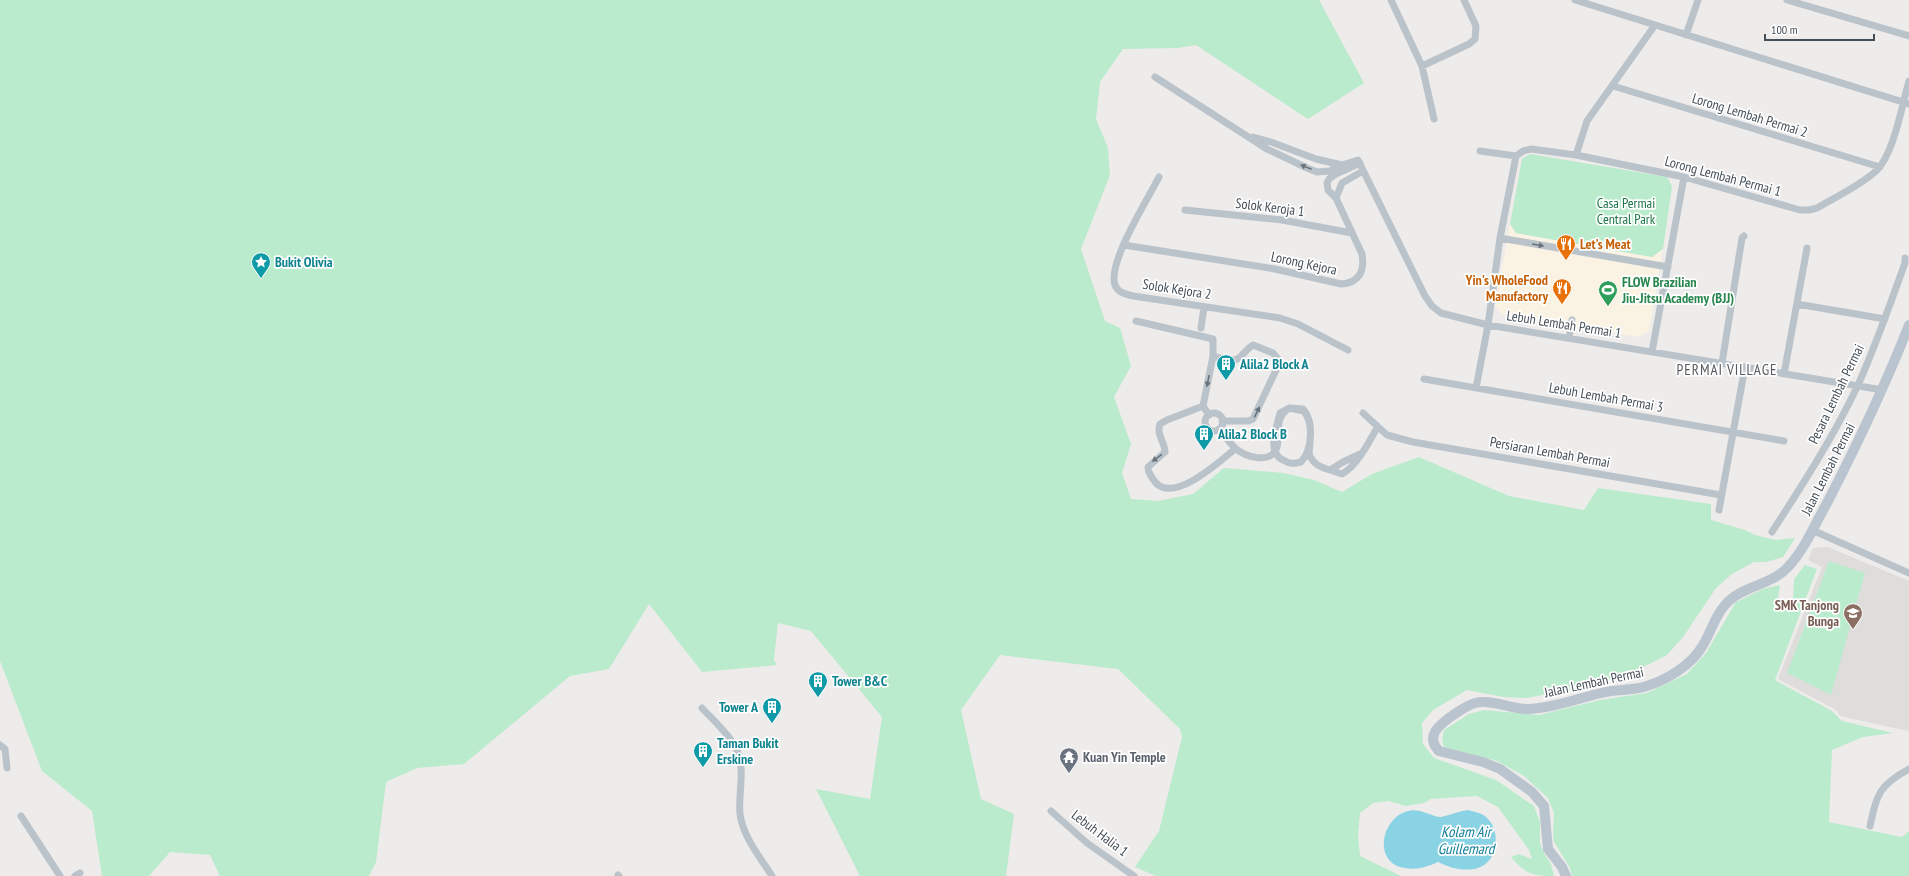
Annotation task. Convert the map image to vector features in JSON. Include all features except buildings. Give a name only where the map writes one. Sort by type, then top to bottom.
[{"type":"main road","name":"Jalan Lembah Permai","points":[[1566,876],[1562,867],[1548,849],[1546,839],[1546,811],[1540,800],[1532,792],[1500,769],[1483,762],[1440,751],[1435,746],[1433,740],[1436,728],[1460,711],[1475,703],[1492,704],[1517,709],[1550,707],[1603,692],[1646,686],[1669,676],[1696,657],[1704,645],[1718,613],[1725,604],[1732,597],[1746,589],[1779,576],[1788,567],[1812,530],[1883,390],[1909,325]]},
{"type":"street","points":[[1391,0],[1422,66],[1434,119]]},
{"type":"street","points":[[1422,66],[1469,44],[1475,39],[1476,26],[1464,0]]},
{"type":"street","points":[[1575,0],[1906,103]]},
{"type":"street","points":[[1686,35],[1698,0]]},
{"type":"street","points":[[1787,0],[1909,36]]},
{"type":"street","points":[[1576,154],[1587,121],[1655,26]]},
{"type":"street","points":[[1155,77],[1248,136],[1267,150],[1317,172],[1330,171],[1342,164],[1356,160],[1360,163]]},
{"type":"street","name":"Lorong Lembah Permai 1","points":[[1480,151],[1516,156],[1523,151],[1530,149],[1576,154],[1684,177],[1800,210],[1809,210],[1817,208],[1870,176],[1880,167],[1890,148],[1906,103],[1909,81]]},
{"type":"street","name":"Lorong Lembah Permai 2","points":[[1613,86],[1880,167]]},
{"type":"street","points":[[1248,136],[1271,142],[1316,159],[1342,164]]},
{"type":"street","points":[[1476,388],[1488,325],[1500,238],[1516,156]]},
{"type":"street","name":"Lebuh Lembah Permai 1","points":[[1360,163],[1432,306],[1441,313],[1488,325],[1883,390]]},
{"type":"street","name":"Lorong Kejora","points":[[1124,245],[1275,269],[1341,284],[1349,283],[1357,279],[1362,272],[1364,262],[1362,254],[1336,198],[1328,190],[1327,183],[1329,178],[1360,163]]},
{"type":"street","points":[[1336,198],[1342,183],[1363,171]]},
{"type":"street","points":[[1652,352],[1684,177]]},
{"type":"street","name":"Solok Kejora 2","points":[[1159,178],[1124,245],[1116,265],[1114,277],[1115,286],[1120,292],[1133,296],[1280,318],[1292,322],[1348,350]]},
{"type":"street","name":"Solok Keroja 1","points":[[1185,210],[1282,220],[1352,232]]},
{"type":"street","points":[[1722,364],[1742,238],[1744,236]]},
{"type":"street","points":[[1500,238],[1668,267]]},
{"type":"street","points":[[1784,374],[1807,248]]},
{"type":"street","name":"Pesara Lembah Permai","points":[[1772,532],[1831,437],[1858,386],[1905,263],[1905,258]]},
{"type":"street","points":[[1797,304],[1884,319]]},
{"type":"street","points":[[1201,328],[1204,307]]},
{"type":"street","points":[[1569,338],[1572,320]]},
{"type":"street","points":[[1136,321],[1210,337],[1214,342],[1204,406],[1209,415]]},
{"type":"street","points":[[1213,356],[1234,361],[1238,360],[1248,348],[1253,345],[1273,353],[1278,359],[1277,368],[1253,419],[1248,421],[1222,421]]},
{"type":"street","points":[[1719,510],[1745,367]]},
{"type":"street","name":"Lebuh Lembah Permai 3","points":[[1424,379],[1784,441]]},
{"type":"street","points":[[1204,406],[1160,424],[1159,434],[1165,448],[1165,452],[1148,466],[1148,471],[1154,481],[1160,487],[1168,489],[1177,487],[1198,478],[1236,449]]},
{"type":"street","points":[[1220,429],[1236,449],[1246,455],[1254,457],[1269,457],[1277,448],[1279,419],[1282,414],[1289,408],[1296,408],[1304,411],[1309,418],[1309,450],[1301,462],[1292,464],[1284,461],[1274,454],[1274,448],[1280,414],[1290,408],[1299,408],[1303,410],[1309,416],[1309,454],[1311,459],[1322,468],[1342,474],[1349,470],[1377,428]]},
{"type":"street","name":"Persiaran Lembah Permai","points":[[1363,413],[1377,428],[1387,434],[1413,442],[1722,495]]},
{"type":"street","points":[[1209,415],[1218,414],[1222,421],[1220,429]]},
{"type":"street","points":[[1209,415],[1206,420],[1207,428],[1212,431],[1220,429]]},
{"type":"street","points":[[1812,530],[1909,573]]},
{"type":"street","points":[[702,708],[734,744],[738,752],[741,772],[740,815],[750,843],[772,876]]},
{"type":"street","points":[[0,744],[5,749],[7,768]]},
{"type":"street","points":[[1870,826],[1876,802],[1882,787],[1894,777],[1909,769]]},
{"type":"street","name":"Lebuh Halia 1","points":[[1051,811],[1087,843],[1134,876]]},
{"type":"street","points":[[21,816],[60,876]]},
{"type":"shaded area","points":[[1510,224],[1516,233],[1651,257],[1663,249],[1649,331],[1638,337],[1502,314],[1495,306]]},
{"type":"shaded area","name":"SMK Tanjong Bunga","points":[[1828,547],[1909,581],[1908,731],[1840,716],[1836,710],[1778,679],[1822,567],[1808,560],[1813,548]]},
{"type":"green space","points":[[0,0],[1319,0],[1364,83],[1308,119],[1196,45],[1178,48],[1123,49],[1100,82],[1096,119],[1108,148],[1110,175],[1081,249],[1105,321],[1120,328],[1131,366],[1114,397],[1131,444],[1122,473],[1131,499],[1158,501],[1193,494],[1224,468],[1284,473],[1314,480],[1342,492],[1372,474],[1419,457],[1509,496],[1584,510],[1598,488],[1711,504],[1711,520],[1745,530],[1755,535],[1776,540],[1795,538],[1783,557],[1766,562],[1754,562],[1732,574],[1716,588],[1683,637],[1667,655],[1631,673],[1592,685],[1527,698],[1503,697],[1467,690],[1433,710],[1422,723],[1423,744],[1434,758],[1496,780],[1534,806],[1540,822],[1540,843],[1551,864],[1554,876],[1530,873],[1516,863],[1511,857],[1518,854],[1532,859],[1529,850],[1498,807],[1477,796],[1431,799],[1424,803],[1406,806],[1388,801],[1373,803],[1360,813],[1358,834],[1360,856],[1401,876],[1156,876],[1135,867],[1159,831],[1182,737],[1180,729],[1118,669],[1000,655],[961,710],[981,799],[1014,814],[1006,876],[860,876],[816,789],[870,799],[882,717],[811,631],[778,623],[774,660],[777,665],[702,672],[649,604],[609,669],[570,676],[464,764],[417,768],[386,782],[376,862],[369,876],[220,876],[210,855],[170,852],[149,876],[102,876],[92,811],[42,771],[0,661]]},
{"type":"green space","name":"Casa Permai Central Park","points":[[1530,154],[1667,177],[1672,186],[1663,249],[1652,257],[1516,233],[1510,224],[1522,159]]},
{"type":"green space","points":[[1829,561],[1865,573],[1831,695],[1787,673]]},
{"type":"green space","points":[[1805,565],[1817,569],[1775,680],[1832,711],[1842,721],[1893,733],[1863,737],[1832,750],[1829,822],[1902,837],[1909,831],[1909,876],[1572,876],[1570,868],[1553,840],[1554,813],[1548,798],[1524,776],[1497,761],[1444,747],[1442,739],[1444,730],[1469,714],[1484,710],[1539,715],[1600,700],[1647,693],[1687,674],[1706,653],[1736,602],[1763,589],[1780,585],[1777,605],[1793,603],[1794,579]]},
{"type":"water","name":"Kolam Air Guillemard","points":[[1415,810],[1441,817],[1468,810],[1484,815],[1495,831],[1496,839],[1493,853],[1490,860],[1485,865],[1468,870],[1452,868],[1438,862],[1422,868],[1409,869],[1395,865],[1388,859],[1384,842],[1386,833],[1390,824],[1405,812]]},
{"type":"place","name":"Let's Meat","points":[[1566,261]]},
{"type":"place","name":"Bukit Olivia","points":[[261,279]]},
{"type":"place","name":"Yin's WholeFood Manufactory","points":[[1562,305]]},
{"type":"place","name":"FLOW Brazilian Jiu-Jitsu Academy (BJJ)","points":[[1608,307]]},
{"type":"place","name":"Alila2 Block A","points":[[1226,381]]},
{"type":"place","name":"Alila2 Block B","points":[[1204,451]]},
{"type":"place","name":"SMK Tanjong Bunga","points":[[1853,630]]},
{"type":"place","name":"Tower B&C","points":[[818,698]]},
{"type":"place","name":"Tower A","points":[[772,724]]},
{"type":"place","name":"Taman Bukit Erskine","points":[[703,768]]},
{"type":"place","name":"Kuan Yin Temple","points":[[1069,774]]},
{"type":"district","name":"PERMAI VILLAGE","points":[[1727,370]]}]
